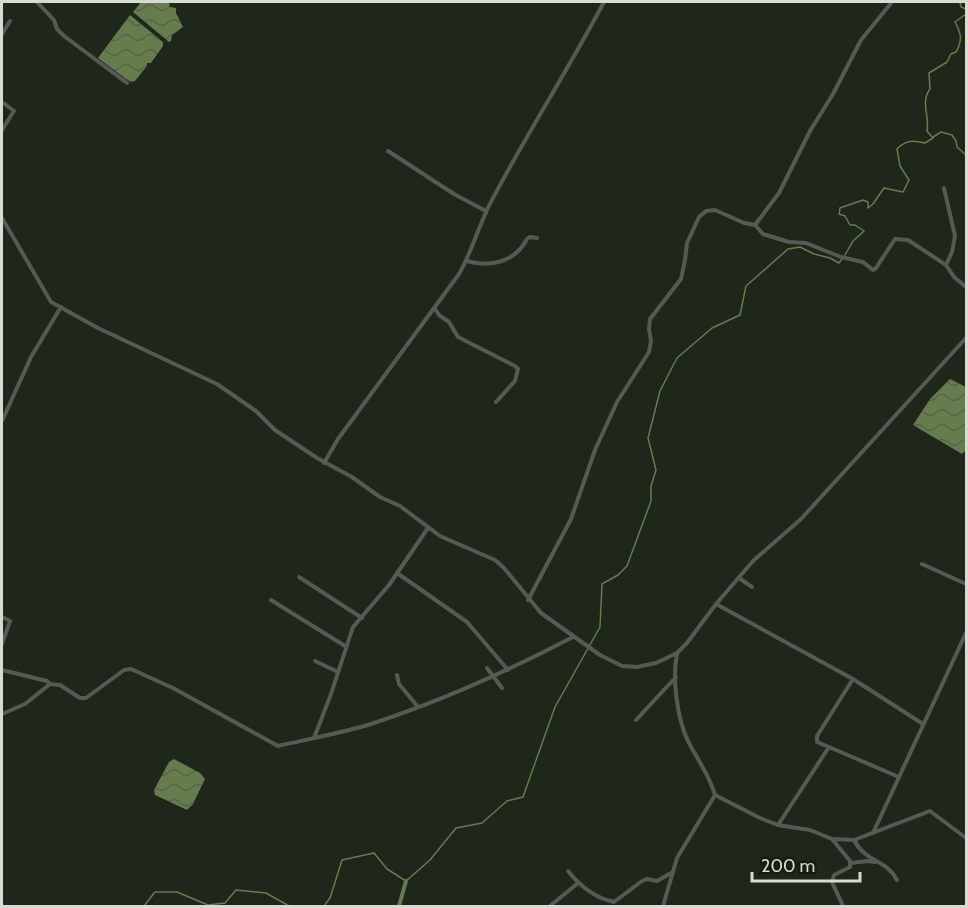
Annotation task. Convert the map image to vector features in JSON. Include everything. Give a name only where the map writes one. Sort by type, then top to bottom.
[{"type":"street","points":[[37,2],[54,20],[57,29],[64,36],[127,83]]},
{"type":"street","points":[[324,463],[344,431],[467,261],[486,211],[519,148],[604,2]]},
{"type":"street","points":[[755,225],[779,194],[810,131],[833,94],[861,40],[892,2]]},
{"type":"street","points":[[2,34],[10,21]]},
{"type":"street","points":[[2,102],[14,111],[2,130]]},
{"type":"street","points":[[388,152],[454,194],[486,211]]},
{"type":"street","points":[[944,188],[955,236],[952,252],[946,265]]},
{"type":"street","points":[[528,600],[571,519],[595,450],[617,402],[649,352],[650,319],[681,279],[686,260],[687,243],[699,217],[706,211],[716,210],[744,223],[755,225],[763,234],[789,242],[806,243],[841,257],[863,262],[873,270],[894,240],[899,238],[908,240],[946,265],[954,278],[966,287]]},
{"type":"street","points":[[2,218],[51,302],[108,333],[217,384],[256,411],[275,430],[324,463],[352,477],[380,497],[400,506],[428,528],[495,560],[504,568],[528,600],[550,621],[600,655],[622,666],[637,667],[656,663],[677,653],[753,561],[801,519],[966,338]]},
{"type":"street","points":[[467,261],[483,265],[505,261],[510,259],[527,239],[537,238]]},
{"type":"street","points":[[2,419],[31,357],[61,307]]},
{"type":"street","points":[[435,308],[458,337],[518,369],[515,381],[496,402]]},
{"type":"street","points":[[314,738],[353,627],[397,573],[428,528]]},
{"type":"street","points":[[922,564],[966,584]]},
{"type":"street","points":[[397,573],[467,622],[508,670]]},
{"type":"street","points":[[299,577],[362,618]]},
{"type":"street","points":[[739,578],[752,586]]},
{"type":"street","points":[[271,600],[345,646]]},
{"type":"street","points":[[716,604],[853,679],[923,724]]},
{"type":"street","points":[[2,617],[10,621],[2,644]]},
{"type":"street","points":[[873,833],[923,724],[964,643],[966,633]]},
{"type":"street","points":[[2,670],[60,685],[80,698],[87,698],[124,670],[131,669],[173,688],[278,746],[370,724],[418,707],[508,670],[573,637]]},
{"type":"street","points":[[663,906],[677,858],[714,795],[709,777],[688,742],[682,726],[677,698],[677,653]]},
{"type":"street","points":[[315,661],[338,672]]},
{"type":"street","points":[[487,668],[502,688]]},
{"type":"street","points":[[397,675],[399,684],[418,707]]},
{"type":"street","points":[[636,720],[677,676]]},
{"type":"street","points":[[853,679],[817,736],[818,741],[899,777]]},
{"type":"street","points":[[2,714],[25,704],[50,684]]},
{"type":"street","points":[[778,825],[829,747]]},
{"type":"street","points":[[714,795],[778,825],[810,830],[832,839],[854,840],[930,811],[966,838]]},
{"type":"street","points":[[832,839],[851,863]]},
{"type":"street","points":[[854,840],[865,856],[881,864],[896,876]]},
{"type":"street","points":[[851,863],[867,861],[881,864]]},
{"type":"street","points":[[843,906],[832,878],[850,867],[851,863]]},
{"type":"street","points":[[568,871],[578,883],[601,898],[614,902],[642,881],[647,879],[657,881],[672,873]]},
{"type":"street","points":[[550,906],[578,883]]},
{"type":"water","points":[[141,2],[169,2],[170,7],[176,8],[183,27],[172,35],[171,41],[169,42],[133,12]]},
{"type":"water","points":[[130,15],[163,42],[163,46],[151,63],[147,63],[135,81],[130,82],[98,58]]},
{"type":"water","points":[[950,379],[966,387],[966,450],[962,454],[913,425],[930,399]]},
{"type":"water","points":[[174,759],[200,773],[205,779],[193,804],[187,810],[155,795],[154,790],[169,762]]},
{"type":"waterway","points":[[960,2],[961,7],[966,9]]},
{"type":"waterway","points":[[845,255],[853,241],[864,231],[855,225],[850,225],[845,216],[839,214],[840,208],[863,200],[868,202],[868,208],[884,188],[903,192],[909,180],[900,166],[897,149],[907,142],[925,143],[933,138],[927,131],[925,104],[930,89],[929,73],[947,62],[951,54],[956,52],[960,44],[960,37],[955,22],[966,14]]},
{"type":"waterway","points":[[933,137],[941,132],[952,135],[957,147],[966,155]]},
{"type":"waterway","points":[[324,906],[330,898],[342,860],[374,853],[387,869],[406,881],[430,860],[456,828],[482,823],[507,801],[523,797],[555,707],[600,627],[602,584],[618,575],[627,566],[651,501],[651,486],[656,470],[648,438],[660,391],[677,358],[712,328],[740,315],[746,286],[788,249],[800,247],[839,263],[842,259]]},
{"type":"waterway","points":[[399,906],[406,881]]},
{"type":"waterway","points":[[144,906],[155,892],[177,892],[208,905],[225,903],[236,890],[266,893],[289,906]]}]
